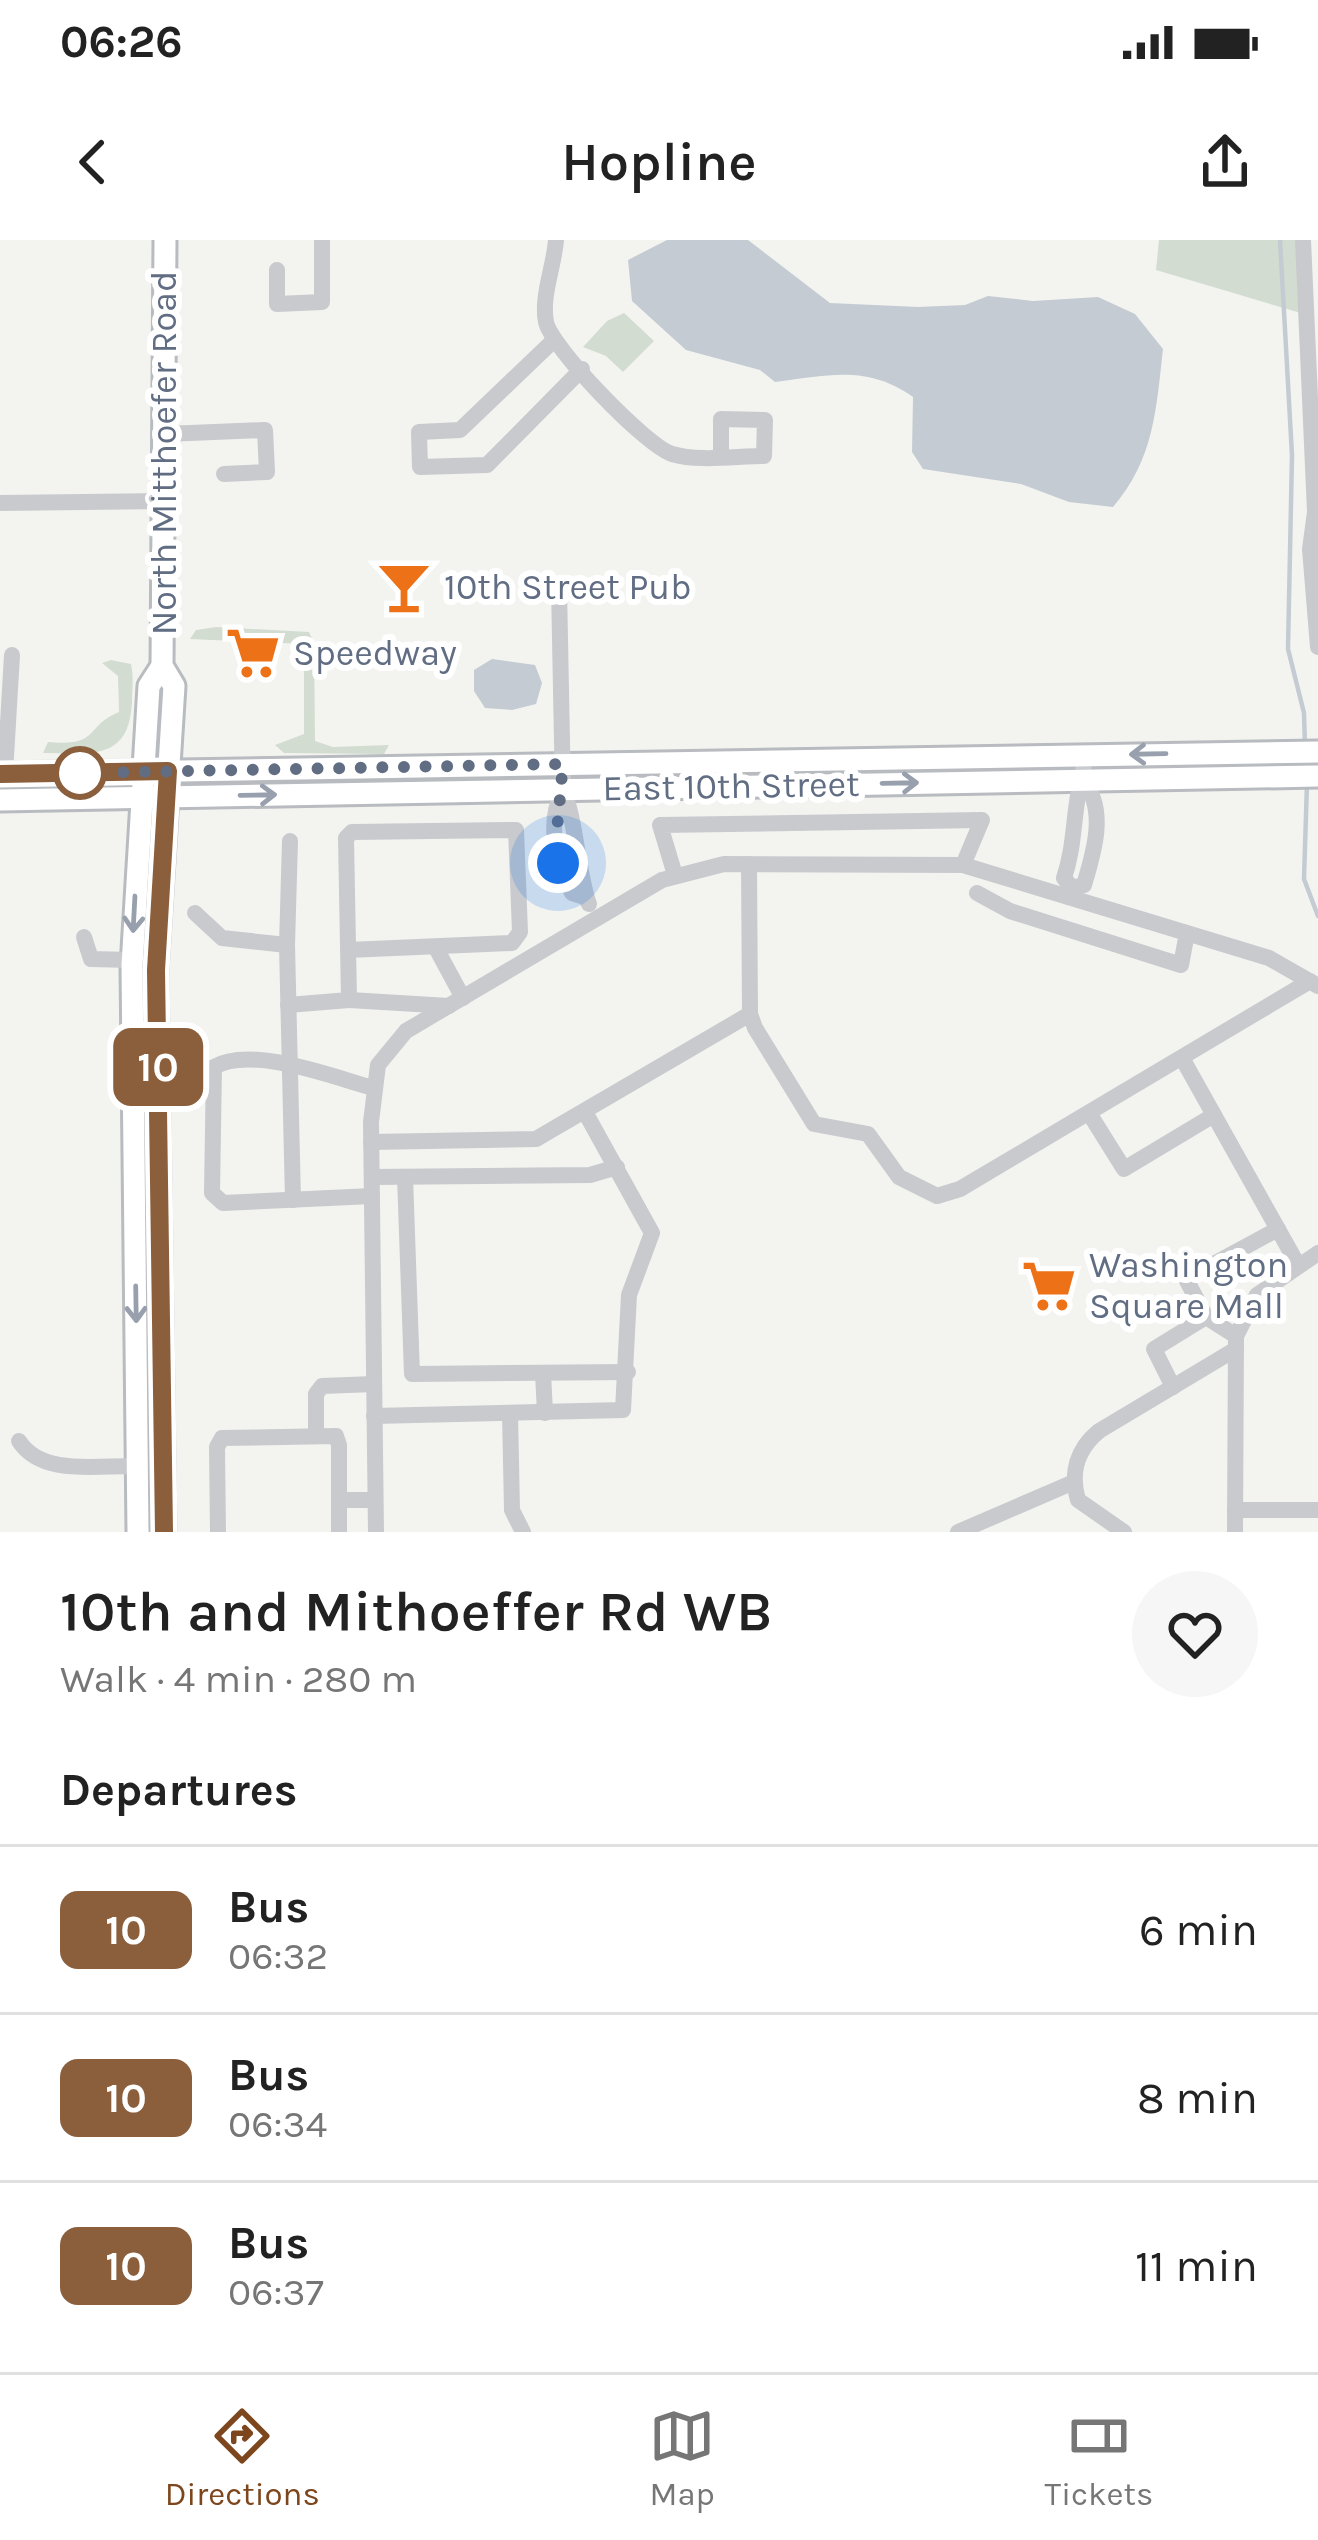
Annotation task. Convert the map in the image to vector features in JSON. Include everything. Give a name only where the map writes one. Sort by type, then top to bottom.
[{"type":"main road","name":"North Mitthoefer Road","points":[[139,1532],[132,960],[149,686],[162,666],[165,240]]},
{"type":"main road","name":"North Mitthoefer Road","points":[[162,666],[174,686],[157,1035],[164,1532]]},
{"type":"main road","name":"East 10th Street","points":[[3,774],[1318,752]]},
{"type":"main road","name":"East 10th Street","points":[[0,800],[1318,776]]},
{"type":"main road","points":[[132,960],[144,969],[145,1018],[157,1035]]},
{"type":"street","points":[[277,270],[278,304],[322,302],[322,240]]},
{"type":"street","points":[[556,240],[545,307],[553,341],[656,446],[683,456],[721,455]]},
{"type":"street","points":[[1303,240],[1315,512],[1310,549],[1318,646]]},
{"type":"street","points":[[553,341],[460,430],[419,432],[420,467],[487,465],[581,369]]},
{"type":"street","points":[[166,434],[265,430],[267,472],[224,474]]},
{"type":"street","points":[[0,503],[166,501]]},
{"type":"street","points":[[559,588],[562,791],[572,805],[572,846],[587,882],[585,897],[597,919]]},
{"type":"street","points":[[3,774],[12,655]]},
{"type":"street","points":[[1071,893],[1084,885],[1094,853],[1095,797],[1085,782],[1084,756]]},
{"type":"street","points":[[675,874],[660,825],[982,820],[963,865]]},
{"type":"street","points":[[349,1000],[346,838],[352,832],[516,830],[520,932],[512,943]]},
{"type":"street","points":[[290,841],[287,945],[293,1200]]},
{"type":"street","points":[[749,864],[750,1014],[814,1124],[868,1134],[899,1177],[926,1193],[960,1189],[1314,983]]},
{"type":"street","points":[[376,1532],[368,1294],[373,1088],[378,1065],[392,1042],[523,962],[675,874],[749,864],[963,865],[1071,893],[1269,958],[1314,983]]},
{"type":"street","points":[[977,893],[1010,911],[1181,965],[1187,933]]},
{"type":"street","points":[[195,913],[222,938],[287,945]]},
{"type":"street","points":[[84,937],[91,959],[132,960]]},
{"type":"street","points":[[512,943],[523,962]]},
{"type":"street","points":[[348,950],[512,943]]},
{"type":"street","points":[[436,948],[456,1002]]},
{"type":"street","points":[[288,1005],[349,1000],[456,1002]]},
{"type":"street","points":[[371,1142],[521,1141],[547,1135],[750,1014]]},
{"type":"street","points":[[1182,1058],[1298,1265]]},
{"type":"street","points":[[373,1088],[289,1064],[226,1059],[214,1067],[212,1193],[223,1203],[293,1200],[405,1177],[590,1175],[617,1167]]},
{"type":"street","points":[[374,1415],[623,1411],[631,1284],[650,1252],[652,1233],[585,1112]]},
{"type":"street","points":[[1090,1113],[1124,1168],[1214,1115]]},
{"type":"street","points":[[405,1177],[407,1350],[412,1374],[628,1372]]},
{"type":"street","points":[[1236,1342],[1206,1317],[1186,1279],[1278,1229]]},
{"type":"street","points":[[1235,1532],[1236,1342],[1257,1295],[1318,1253]]},
{"type":"street","points":[[1173,1387],[1154,1349],[1206,1317]]},
{"type":"street","points":[[1124,1532],[1084,1508],[1074,1482],[1078,1459],[1092,1437],[1236,1342]]},
{"type":"street","points":[[373,1351],[407,1350]]},
{"type":"street","points":[[543,1373],[545,1413]]},
{"type":"street","points":[[316,1435],[316,1394],[322,1385],[374,1384]]},
{"type":"street","points":[[510,1413],[512,1510],[523,1532]]},
{"type":"street","points":[[218,1532],[222,1438],[316,1435],[336,1436],[339,1532]]},
{"type":"street","points":[[19,1442],[30,1458],[46,1464],[138,1466]]},
{"type":"street","points":[[958,1532],[1074,1482]]},
{"type":"street","points":[[339,1500],[375,1500]]},
{"type":"street","points":[[1235,1510],[1318,1510]]},
{"type":"shaded area","points":[[667,240],[748,240],[830,303],[918,307],[965,305],[988,296],[1033,301],[1098,297],[1135,314],[1163,349],[1151,433],[1137,471],[1113,507],[1069,502],[1021,484],[923,469],[912,452],[913,397],[896,387],[846,375],[775,382],[760,370],[686,350],[632,301],[628,260]]},
{"type":"shaded area","points":[[1159,240],[1307,240],[1304,314],[1156,270]]},
{"type":"shaded area","points":[[624,313],[654,341],[623,372],[606,356],[583,347],[607,321]]},
{"type":"shaded area","points":[[196,630],[309,632],[314,643],[315,741],[333,747],[389,745],[384,754],[284,753],[275,745],[304,734],[304,644],[190,639]]},
{"type":"shaded area","points":[[492,659],[535,665],[542,683],[536,704],[512,710],[485,708],[474,691],[474,670]]},
{"type":"shaded area","points":[[102,663],[131,664],[132,669],[132,702],[124,735],[115,745],[91,753],[43,753],[48,742],[85,738],[119,712],[118,676]]},
{"type":"waterway","points":[[1280,240],[1292,455],[1288,649],[1304,713],[1305,748]]},
{"type":"waterway","points":[[1307,783],[1304,879],[1318,916]]},
{"type":"bus line","name":"10","points":[[0,774],[168,771],[156,970],[164,1532]]},
{"type":"place","name":"10th Street Pub","points":[[404,587]]},
{"type":"place","name":"Speedway","points":[[253,653]]},
{"type":"place","name":"Washington Square Mall","points":[[1049,1286]]},
{"type":"route","points":[[80,773],[562,764],[562,792],[554,807],[558,863]]}]
